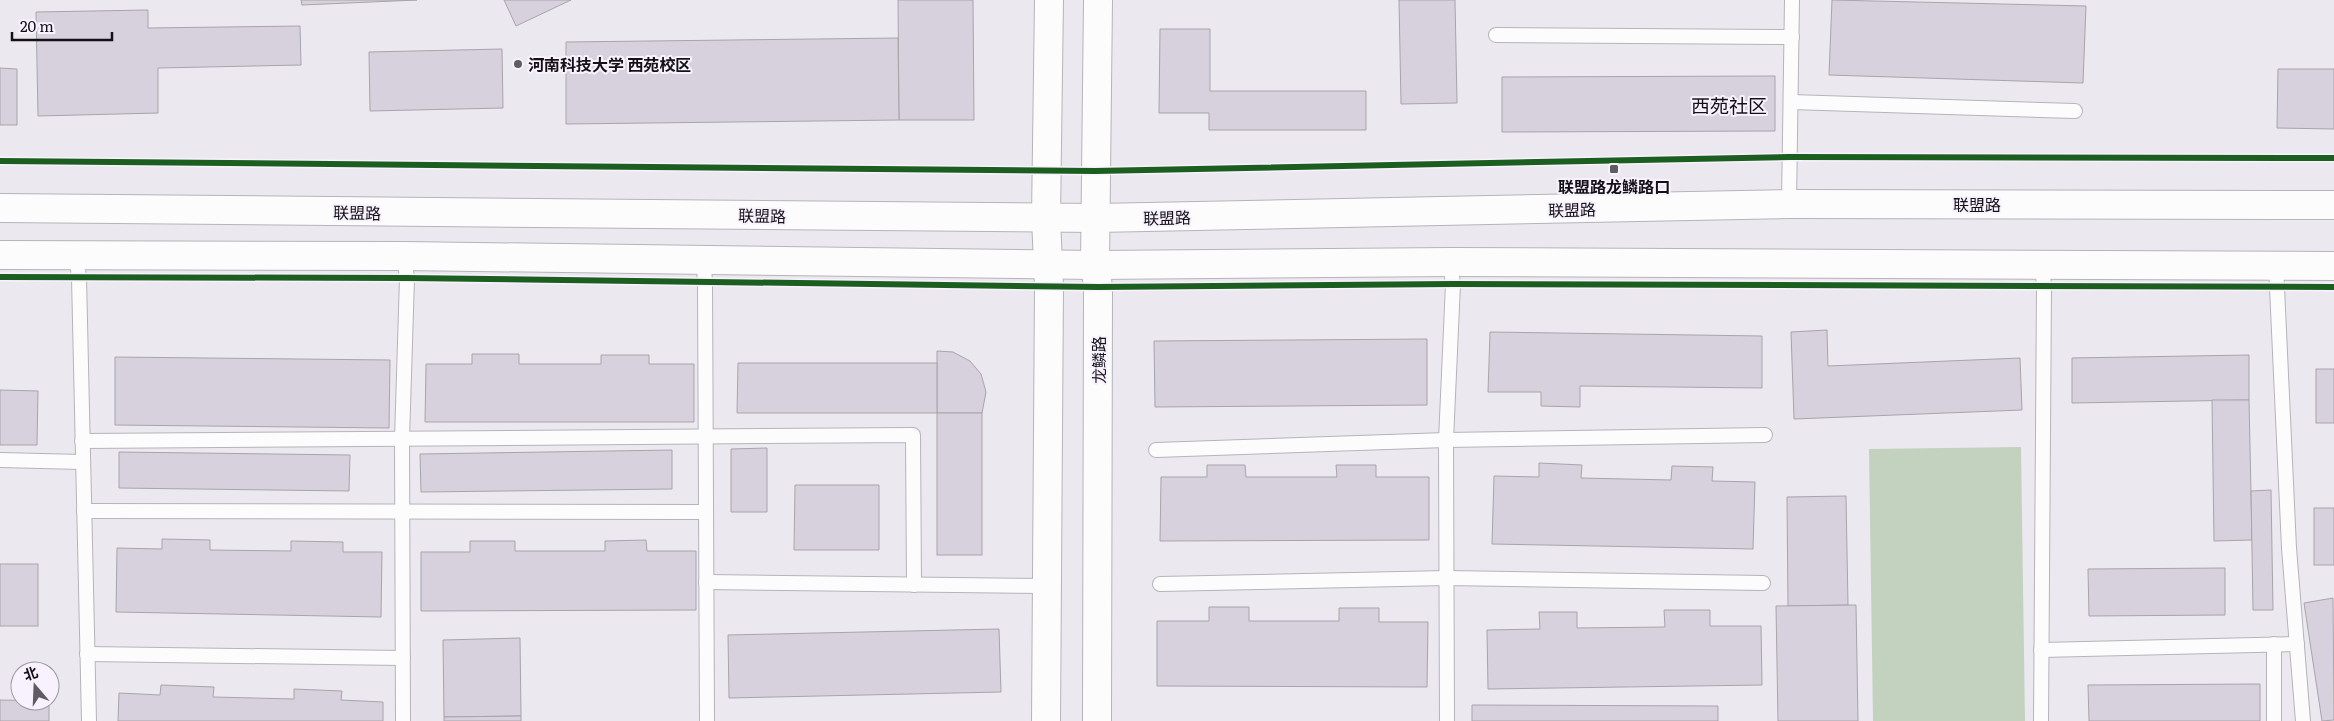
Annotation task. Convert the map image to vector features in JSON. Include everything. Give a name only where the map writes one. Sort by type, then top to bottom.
[{"type":"main road","points":[[1046,721],[1049,287],[1046,218],[1049,0]]},
{"type":"main road","name":"龙鳞路","points":[[1097,721],[1098,287],[1095,265],[1098,0]]},
{"type":"main road","name":"联盟路","points":[[0,208],[1096,218],[1789,204],[2334,205]]},
{"type":"main road","points":[[0,255],[404,256],[1047,265],[1450,262],[2334,266]]},
{"type":"lane","points":[[1789,204],[1792,0]]},
{"type":"lane","points":[[1496,35],[1792,37]]},
{"type":"lane","points":[[1791,102],[2074,110]]},
{"type":"lane","points":[[76,256],[79,277],[89,721]]},
{"type":"lane","points":[[403,721],[402,439],[407,278],[404,256]]},
{"type":"lane","points":[[703,259],[705,281],[704,437],[707,721]]},
{"type":"lane","points":[[1447,721],[1446,440],[1453,284],[1450,262]]},
{"type":"lane","points":[[2041,721],[2044,286],[2042,265]]},
{"type":"lane","points":[[2276,266],[2289,548],[2303,721]]},
{"type":"lane","points":[[82,441],[913,435],[914,585]]},
{"type":"lane","points":[[1156,450],[1446,440],[1765,435]]},
{"type":"lane","points":[[0,460],[82,462]]},
{"type":"lane","points":[[84,511],[705,512]]},
{"type":"lane","points":[[1160,584],[1447,578],[1764,583]]},
{"type":"lane","points":[[706,582],[1046,586]]},
{"type":"lane","points":[[2274,644],[2274,721]]},
{"type":"lane","points":[[2041,650],[2297,644]]},
{"type":"lane","points":[[87,654],[403,658]]},
{"type":"green space","points":[[2021,447],[2025,721],[1873,721],[1869,449]]},
{"type":"building","points":[[301,0],[417,0],[302,5]]},
{"type":"building","points":[[504,0],[571,0],[516,26]]},
{"type":"building","points":[[898,0],[973,0],[974,120],[899,120]]},
{"type":"building","points":[[1399,0],[1455,0],[1457,103],[1401,104]]},
{"type":"building","points":[[1832,0],[2086,6],[2083,83],[1829,75]]},
{"type":"building","points":[[148,10],[148,28],[300,26],[301,65],[158,68],[158,113],[38,116],[36,12]]},
{"type":"building","points":[[1160,29],[1210,29],[1210,91],[1366,91],[1366,130],[1209,130],[1209,113],[1159,113]]},
{"type":"building","points":[[898,38],[899,120],[566,124],[566,42]]},
{"type":"building","points":[[502,49],[503,108],[370,111],[369,52]]},
{"type":"building","points":[[0,68],[17,69],[17,125],[0,125]]},
{"type":"building","points":[[2278,69],[2334,69],[2334,129],[2277,128]]},
{"type":"building","points":[[1775,76],[1775,131],[1502,132],[1502,77]]},
{"type":"building","points":[[1827,330],[1828,366],[2020,358],[2022,410],[1794,419],[1791,332]]},
{"type":"building","points":[[1490,332],[1762,336],[1762,388],[1580,386],[1580,407],[1541,406],[1541,392],[1488,392]]},
{"type":"building","points":[[1427,339],[1427,405],[1155,407],[1154,341]]},
{"type":"building","points":[[937,351],[953,352],[970,361],[981,374],[986,392],[982,413],[937,413]]},
{"type":"building","points":[[472,354],[519,354],[519,364],[601,364],[601,355],[649,355],[649,364],[694,364],[694,422],[425,422],[426,364],[472,364]]},
{"type":"building","points":[[2249,355],[2249,400],[2072,403],[2072,358]]},
{"type":"building","points":[[115,357],[390,360],[389,428],[115,425]]},
{"type":"building","points":[[738,363],[937,363],[937,413],[737,413]]},
{"type":"building","points":[[2316,369],[2334,369],[2334,423],[2316,423]]},
{"type":"building","points":[[0,390],[38,391],[37,445],[0,445]]},
{"type":"building","points":[[2212,400],[2249,400],[2252,540],[2214,541]]},
{"type":"building","points":[[937,413],[982,413],[982,555],[937,555]]},
{"type":"building","points":[[767,448],[767,512],[731,512],[731,449]]},
{"type":"building","points":[[672,450],[672,489],[421,492],[420,454]]},
{"type":"building","points":[[119,452],[350,455],[349,491],[119,488]]},
{"type":"building","points":[[1539,463],[1582,465],[1581,478],[1671,480],[1672,466],[1713,467],[1712,481],[1755,482],[1753,549],[1492,544],[1494,476],[1539,477]]},
{"type":"building","points":[[1207,465],[1245,465],[1246,477],[1337,477],[1336,465],[1376,465],[1376,477],[1429,477],[1429,540],[1160,541],[1161,477],[1207,477]]},
{"type":"building","points":[[795,485],[879,485],[879,550],[794,550]]},
{"type":"building","points":[[2271,490],[2273,610],[2253,610],[2251,491]]},
{"type":"building","points":[[1846,496],[1848,605],[1788,606],[1787,497]]},
{"type":"building","points":[[2314,508],[2334,508],[2334,565],[2314,565]]},
{"type":"building","points":[[162,539],[210,540],[210,550],[291,551],[291,541],[343,542],[343,552],[382,552],[381,617],[116,612],[117,548],[162,549]]},
{"type":"building","points":[[646,540],[647,551],[696,551],[696,610],[421,611],[421,552],[470,552],[470,541],[515,541],[515,551],[605,551],[605,541]]},
{"type":"building","points":[[0,564],[38,564],[38,626],[0,626]]},
{"type":"building","points":[[2225,568],[2225,615],[2089,616],[2088,569]]},
{"type":"building","points":[[2333,598],[2334,720],[2322,721],[2304,603]]},
{"type":"building","points":[[1856,605],[1858,721],[1778,721],[1776,606]]},
{"type":"building","points":[[1209,607],[1249,607],[1249,621],[1339,621],[1339,608],[1379,608],[1379,622],[1428,622],[1427,687],[1157,686],[1157,621],[1209,621]]},
{"type":"building","points":[[1664,610],[1710,610],[1710,626],[1761,626],[1762,685],[1488,689],[1487,630],[1540,629],[1539,612],[1577,612],[1577,628],[1665,627]]},
{"type":"building","points":[[999,629],[1001,692],[729,698],[728,635]]},
{"type":"building","points":[[520,638],[521,716],[444,717],[443,640]]},
{"type":"building","points":[[2260,684],[2260,721],[2089,721],[2088,685]]},
{"type":"building","points":[[161,685],[214,687],[213,697],[294,699],[294,689],[342,691],[341,700],[383,702],[383,721],[118,721],[119,693],[160,695]]},
{"type":"building","points":[[0,700],[10,700],[10,711],[49,711],[49,721],[0,721]]},
{"type":"building","points":[[1472,705],[1718,706],[1718,721],[1472,721]]},
{"type":"building","points":[[521,716],[521,721],[444,721],[444,717]]},
{"type":"cycle path","points":[[0,161],[1095,171],[1789,157],[2334,158]]},
{"type":"cycle path","points":[[0,277],[407,278],[1098,287],[1453,284],[2334,287]]},
{"type":"place","name":"河南科技大学 西苑校区","points":[[518,64]]},
{"type":"place","name":"联盟路龙鳞路口","points":[[1614,169]]},
{"type":"district","name":"西苑社区","points":[[1729,105]]}]
